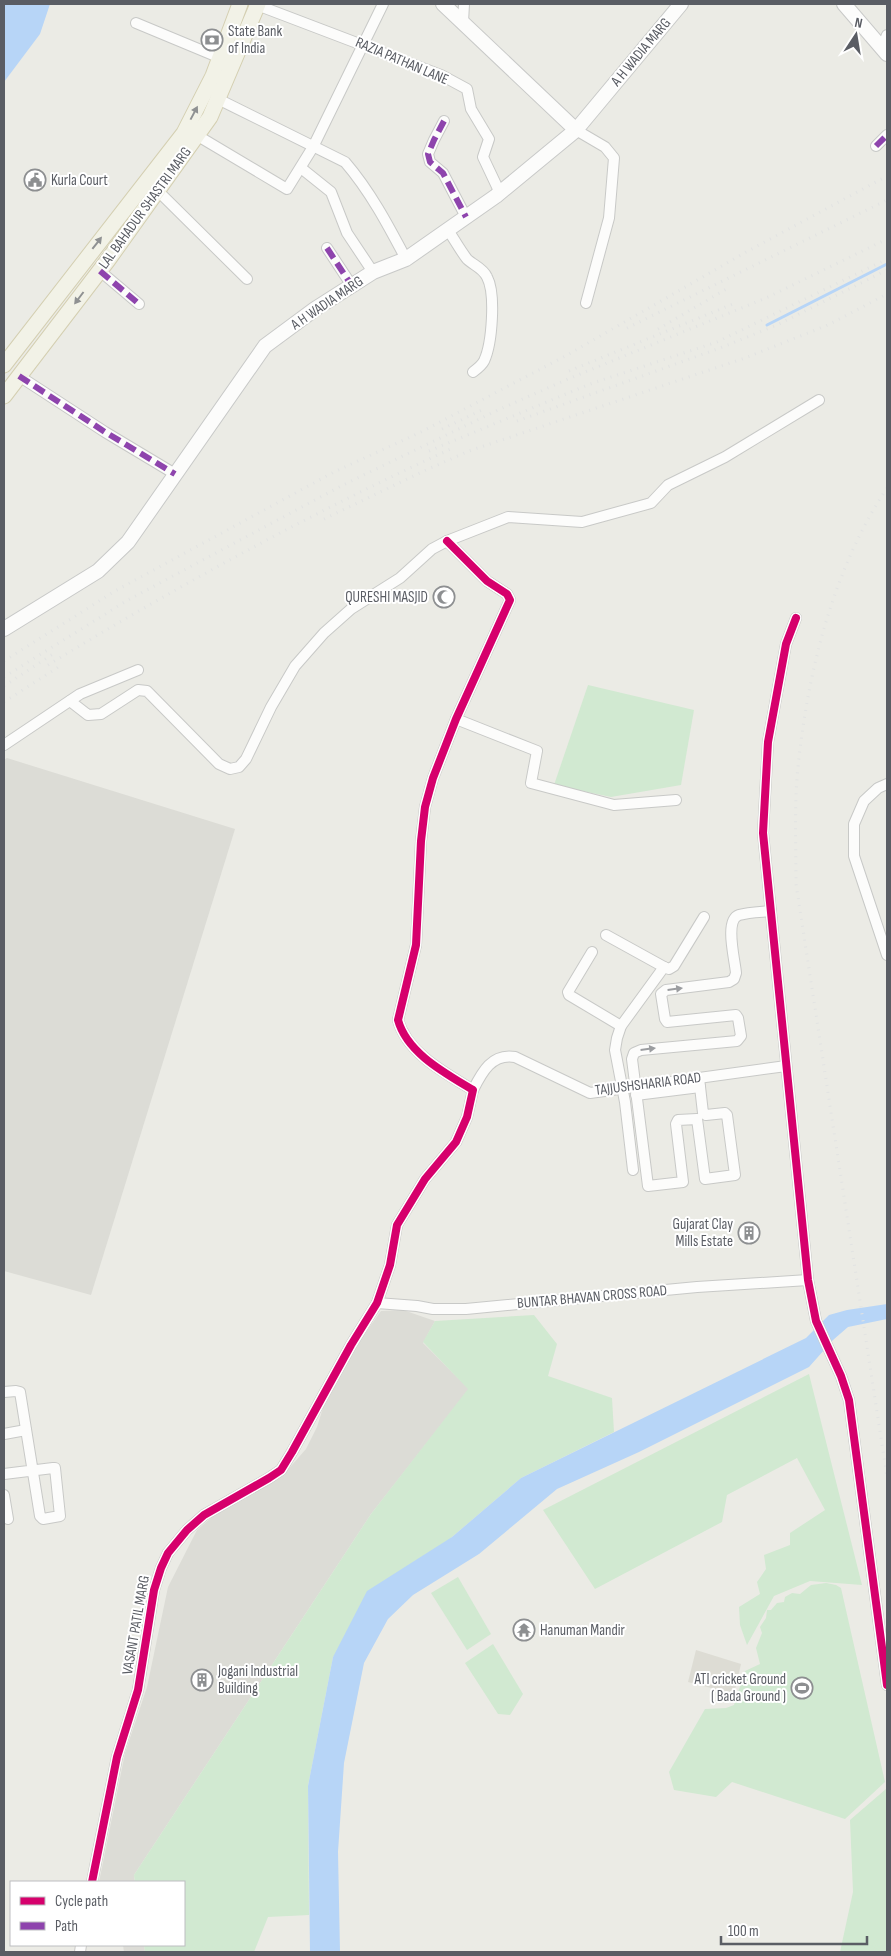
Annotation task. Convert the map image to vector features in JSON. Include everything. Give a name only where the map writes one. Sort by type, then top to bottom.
[{"type":"main road","name":"LAL BAHADUR SHASTRI MARG","points":[[4,396],[100,271],[210,117],[218,99],[240,4]]},
{"type":"main road","name":"LAL BAHADUR SHASTRI MARG","points":[[4,366],[184,132],[213,76],[226,61],[258,4]]},
{"type":"main road","points":[[4,366],[19,376]]},
{"type":"street","name":"RAZIA PATHAN LANE","points":[[258,4],[441,75],[467,89],[471,109],[489,139],[483,157],[500,193]]},
{"type":"street","points":[[198,136],[287,188],[313,147],[383,4]]},
{"type":"street","points":[[443,4],[576,130],[605,147],[614,158],[609,218],[586,303]]},
{"type":"street","points":[[463,22],[464,4]]},
{"type":"street","name":"A H WADIA MARG","points":[[4,629],[98,571],[128,542],[265,346],[373,272],[406,259],[500,193],[576,130],[681,4]]},
{"type":"street","points":[[844,4],[886,45]]},
{"type":"street","points":[[136,22],[226,61]]},
{"type":"street","points":[[218,99],[345,162],[357,176],[387,223],[406,259]]},
{"type":"street","points":[[444,122],[428,154],[430,162],[443,173],[466,217]]},
{"type":"street","points":[[876,146],[887,135]]},
{"type":"street","points":[[301,168],[332,192],[347,233],[373,272]]},
{"type":"street","points":[[158,191],[247,279]]},
{"type":"street","points":[[448,230],[468,260],[487,276],[490,289],[492,331],[489,348],[483,363],[473,372]]},
{"type":"street","points":[[327,248],[352,286]]},
{"type":"street","points":[[100,271],[139,304]]},
{"type":"street","points":[[19,376],[105,432],[175,474]]},
{"type":"street","points":[[70,701],[88,715],[101,714],[138,690],[147,691],[219,764],[230,769],[240,767],[295,666],[311,646],[351,609],[400,578],[432,549],[446,541],[508,517],[582,522],[651,503],[668,484],[725,457],[819,400]]},
{"type":"street","points":[[446,541],[486,581],[507,594],[510,600],[456,719],[433,778],[425,807],[421,841],[416,945],[398,1020],[401,1032],[421,1054],[440,1070],[473,1090]]},
{"type":"street","points":[[796,618],[786,644],[768,742],[763,833],[808,1280],[816,1321],[841,1376],[849,1400],[887,1685]]},
{"type":"street","points":[[4,745],[80,694],[138,670]]},
{"type":"street","points":[[456,719],[537,751],[531,783],[614,805],[676,800]]},
{"type":"street","points":[[887,784],[878,788],[864,801],[854,824],[854,856],[887,956]]},
{"type":"street","points":[[699,1083],[703,1113],[706,1115],[725,1113],[727,1115],[735,1173],[733,1176],[708,1180],[704,1178],[697,1119],[694,1118],[676,1122],[683,1182],[647,1185],[632,1059],[634,1053],[641,1050],[737,1041],[740,1039],[742,1036],[736,1015],[668,1022],[665,1019],[661,994],[666,990],[729,982],[734,979],[736,973],[731,930],[732,921],[738,915],[770,911]]},
{"type":"street","points":[[606,934],[669,969],[674,966],[704,917]]},
{"type":"street","points":[[592,952],[568,992],[569,995],[621,1026]]},
{"type":"street","points":[[633,1170],[623,1088],[616,1050],[621,1026],[664,967]]},
{"type":"street","name":"TAJJUSHSHARIA ROAD","points":[[377,1303],[390,1265],[397,1226],[425,1179],[456,1142],[467,1116],[473,1090],[480,1075],[491,1062],[498,1058],[515,1057],[590,1093],[623,1088],[636,1091],[699,1083],[786,1066]]},
{"type":"street","name":"BUNTAR BHAVAN CROSS ROAD","points":[[377,1303],[434,1309],[466,1309],[697,1287],[808,1280]]},
{"type":"street","name":"VASANT PATIL MARG","points":[[92,1881],[117,1757],[138,1690],[154,1590],[168,1552],[187,1530],[204,1515],[280,1470],[377,1303]]},
{"type":"street","points":[[4,1392],[16,1390],[20,1392],[32,1471],[40,1517],[43,1519],[60,1516],[56,1470],[53,1468],[32,1471],[4,1474]]},
{"type":"street","points":[[4,1434],[26,1430]]},
{"type":"street","points":[[4,1495],[8,1518]]},
{"type":"shaded area","points":[[7,758],[235,829],[91,1295],[4,1271],[4,760]]},
{"type":"shaded area","points":[[403,1310],[435,1321],[423,1343],[469,1389],[371,1514],[134,1875],[135,1881],[99,1881],[125,1753],[147,1687],[168,1587],[197,1530],[228,1503],[284,1474],[306,1449],[317,1427],[328,1392],[338,1371],[381,1311]]},
{"type":"shaded area","points":[[696,1650],[741,1664],[734,1694],[688,1682]]},
{"type":"shaded area","points":[[123,1946],[144,1946],[145,1952],[124,1952]]},
{"type":"green space","points":[[588,685],[694,710],[681,785],[611,797],[554,785]]},
{"type":"green space","points":[[534,1315],[557,1344],[548,1376],[612,1398],[614,1432],[521,1478],[452,1537],[333,1657],[308,1786],[309,1915],[268,1917],[254,1952],[145,1952],[144,1946],[185,1946],[185,1881],[135,1881],[134,1875],[371,1514],[468,1389],[423,1342],[435,1321]]},
{"type":"green space","points":[[809,1374],[862,1585],[810,1581],[774,1596],[747,1645],[740,1625],[739,1607],[760,1594],[757,1582],[766,1569],[764,1555],[790,1545],[790,1533],[825,1510],[797,1458],[727,1495],[722,1522],[595,1589],[543,1510]]},
{"type":"green space","points":[[458,1577],[491,1634],[467,1650],[431,1593]]},
{"type":"green space","name":"ATI cricket Ground ( Bada Ground )","points":[[826,1583],[841,1588],[885,1782],[845,1819],[732,1782],[716,1797],[674,1790],[669,1772],[705,1709],[726,1708],[734,1705],[745,1671],[760,1664],[756,1648],[762,1633],[760,1627],[766,1618],[767,1610],[771,1610],[777,1603],[784,1602],[785,1597],[792,1593],[800,1594],[811,1585]]},
{"type":"green space","points":[[493,1644],[523,1694],[510,1715],[498,1714],[465,1663]]},
{"type":"green space","points":[[886,1789],[887,1952],[840,1952],[853,1892],[850,1820]]},
{"type":"water","points":[[4,4],[50,4],[40,34],[4,82]]},
{"type":"water","points":[[887,1304],[887,1319],[848,1327],[833,1340],[809,1367],[639,1452],[557,1489],[479,1554],[413,1595],[388,1619],[364,1663],[344,1763],[338,1852],[340,1952],[310,1952],[308,1786],[333,1657],[367,1591],[452,1537],[521,1478],[806,1338],[829,1315],[847,1310]]},
{"type":"waterway","points":[[767,325],[887,264]]},
{"type":"railway","points":[[4,661],[115,591],[334,472],[421,432],[569,354],[746,252],[887,176]]},
{"type":"railway","points":[[627,328],[887,200]]},
{"type":"railway","points":[[4,677],[128,600],[343,485],[498,410],[568,379],[766,298],[887,239]]},
{"type":"railway","points":[[429,451],[590,384],[717,342],[887,259]]},
{"type":"railway","points":[[517,421],[720,348],[777,325],[887,270]]},
{"type":"railway","points":[[658,329],[728,288]]},
{"type":"railway","points":[[324,519],[469,451],[745,358],[828,325],[887,294]]},
{"type":"railway","points":[[569,371],[733,304]]},
{"type":"railway","points":[[442,429],[482,410]]},
{"type":"railway","points":[[48,665],[147,606],[248,550],[403,471],[455,447]]},
{"type":"railway","points":[[887,488],[868,519],[852,552],[826,622],[816,658],[802,731],[797,782],[796,826],[796,884],[887,1477]]},
{"type":"railway","points":[[4,686],[53,654]]},
{"type":"railway","points":[[4,702],[60,666]]},
{"type":"marked path","points":[[444,121],[428,154],[430,162],[443,173],[466,217]]},
{"type":"marked path","points":[[876,146],[887,135]]},
{"type":"marked path","points":[[327,248],[352,286]]},
{"type":"marked path","points":[[100,271],[139,304]]},
{"type":"marked path","points":[[19,376],[105,432],[175,474]]},
{"type":"cycle path","points":[[92,1881],[117,1757],[138,1690],[154,1590],[168,1553],[187,1530],[204,1515],[281,1470],[351,1345],[377,1303],[390,1265],[397,1225],[425,1179],[456,1142],[467,1117],[473,1090],[439,1069],[418,1052],[403,1032],[398,1020],[416,945],[421,841],[425,807],[433,778],[456,719],[510,600],[507,594],[487,581],[447,541]]},
{"type":"cycle path","points":[[796,618],[786,644],[768,742],[763,833],[808,1280],[816,1321],[841,1376],[849,1400],[887,1685]]},
{"type":"place","name":"State Bank of India","points":[[212,40]]},
{"type":"place","name":"Kurla Court","points":[[35,180]]},
{"type":"place","name":"QURESHI MASJID","points":[[444,597]]},
{"type":"place","name":"Gujarat Clay Mills Estate","points":[[749,1233]]},
{"type":"place","name":"Hanuman Mandir","points":[[524,1630]]},
{"type":"place","name":"Jogani Industrial Building","points":[[202,1680]]},
{"type":"place","name":"ATI cricket Ground ( Bada Ground )","points":[[802,1688]]}]
